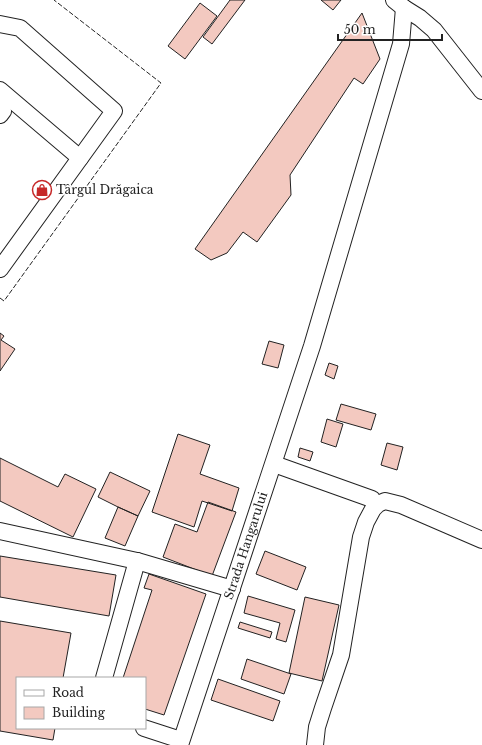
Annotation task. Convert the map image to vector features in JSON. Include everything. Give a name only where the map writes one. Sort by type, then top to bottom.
[{"type":"street","points":[[399,4],[420,18],[434,30],[482,91]]},
{"type":"street","name":"Strada Hangarului","points":[[180,743],[312,346],[401,44],[399,4]]},
{"type":"street","points":[[0,24],[20,28],[114,111],[0,269]]},
{"type":"street","points":[[0,90],[80,158]]},
{"type":"street","points":[[0,104],[3,111],[0,116]]},
{"type":"street","points":[[274,464],[377,503],[401,505],[482,540]]},
{"type":"street","points":[[315,745],[317,727],[341,655],[361,537],[366,522],[377,503]]},
{"type":"street","points":[[0,531],[137,561],[232,589]]},
{"type":"street","points":[[104,677],[137,561]]},
{"type":"street","points":[[146,729],[180,743]]},
{"type":"building","points":[[230,0],[245,0],[212,44],[203,37]]},
{"type":"building","points":[[321,0],[341,0],[333,10]]},
{"type":"building","points":[[200,3],[217,16],[185,59],[168,46]]},
{"type":"building","points":[[362,13],[380,59],[363,84],[354,78],[290,175],[291,195],[257,242],[243,232],[227,253],[211,260],[195,249]]},
{"type":"building","points":[[0,333],[4,336],[1,340],[15,349],[0,371]]},
{"type":"building","points":[[269,341],[284,345],[278,368],[262,364]]},
{"type":"building","points":[[329,363],[338,366],[334,379],[325,375]]},
{"type":"building","points":[[341,404],[376,414],[371,430],[336,420]]},
{"type":"building","points":[[327,419],[343,424],[336,447],[321,442]]},
{"type":"building","points":[[178,434],[210,445],[200,474],[239,488],[232,511],[202,501],[194,527],[152,512]]},
{"type":"building","points":[[387,443],[403,447],[397,470],[381,465]]},
{"type":"building","points":[[300,448],[313,452],[310,461],[298,457]]},
{"type":"building","points":[[0,458],[58,487],[65,474],[96,489],[73,537],[0,501]]},
{"type":"building","points":[[110,472],[150,491],[138,516],[98,497]]},
{"type":"building","points":[[208,502],[236,512],[212,576],[163,557],[175,524],[197,532]]},
{"type":"building","points":[[118,507],[138,516],[125,546],[105,538]]},
{"type":"building","points":[[265,551],[306,567],[297,590],[256,574]]},
{"type":"building","points":[[0,556],[116,575],[109,616],[0,597]]},
{"type":"building","points":[[149,574],[206,594],[164,715],[146,709],[146,677],[123,677],[152,590],[144,588]]},
{"type":"building","points":[[248,596],[295,610],[286,642],[276,639],[280,623],[244,613]]},
{"type":"building","points":[[305,597],[339,605],[322,681],[289,673]]},
{"type":"building","points":[[0,621],[71,633],[63,677],[16,677],[16,729],[55,729],[53,740],[0,731]]},
{"type":"building","points":[[240,622],[272,632],[270,638],[238,628]]},
{"type":"building","points":[[247,659],[291,674],[284,694],[241,679]]},
{"type":"building","points":[[218,679],[280,701],[273,721],[211,700]]},
{"type":"fence","points":[[0,298],[4,301],[161,83],[54,0]]},
{"type":"place","name":"Târgul Drăgaica","points":[[42,190]]}]
